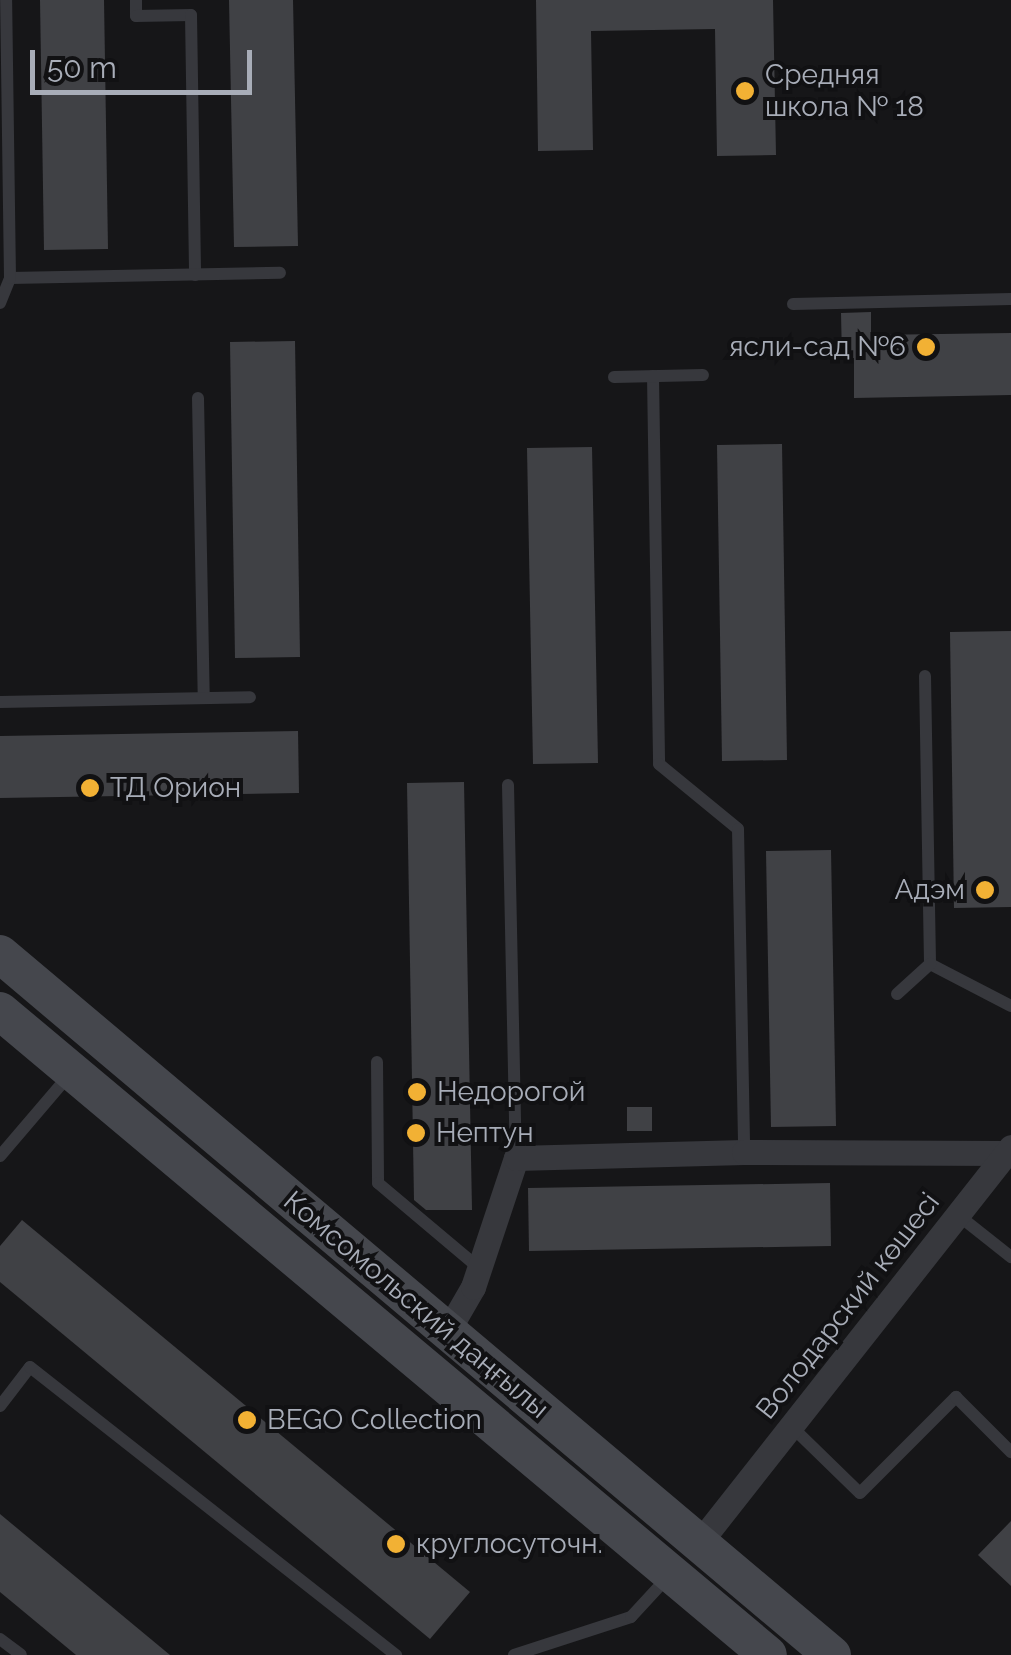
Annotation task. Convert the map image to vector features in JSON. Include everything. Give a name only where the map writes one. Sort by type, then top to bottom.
[{"type":"street","name":"Комсомольский даңғылы","points":[[0,954],[832,1655]]},
{"type":"street","name":"Комсомольский даңғылы","points":[[0,1011],[422,1363],[669,1576],[768,1655]]},
{"type":"street","points":[[422,1363],[448,1332],[480,1269],[516,1158],[1008,1150]]},
{"type":"street","name":"Володарский көшесі","points":[[699,1543],[1008,1150]]},
{"type":"lane","points":[[0,303],[10,278],[6,0]]},
{"type":"lane","points":[[136,0],[136,16],[191,15],[196,274]]},
{"type":"lane","points":[[10,278],[280,273]]},
{"type":"lane","points":[[793,304],[1011,299]]},
{"type":"lane","points":[[614,377],[703,375]]},
{"type":"lane","points":[[653,376],[658,764],[738,829],[744,1152]]},
{"type":"lane","points":[[198,398],[204,698]]},
{"type":"lane","points":[[897,994],[930,964],[925,676]]},
{"type":"lane","points":[[0,702],[250,697]]},
{"type":"lane","points":[[508,786],[516,1158]]},
{"type":"lane","points":[[930,964],[1011,1006]]},
{"type":"lane","points":[[377,1062],[378,1183],[480,1269]]},
{"type":"lane","points":[[0,1154],[72,1071]]},
{"type":"lane","points":[[958,1214],[1011,1257]]},
{"type":"lane","points":[[0,1406],[30,1367],[396,1655]]},
{"type":"lane","points":[[791,1426],[860,1493],[956,1397],[1011,1452]]},
{"type":"lane","points":[[514,1655],[631,1616],[669,1576]]},
{"type":"lane","points":[[0,1639],[20,1655]]},
{"type":"building","points":[[40,0],[104,0],[108,249],[44,250]]},
{"type":"building","points":[[229,0],[293,0],[298,246],[234,247]]},
{"type":"building","name":"Средняя школа № 18","points":[[536,0],[773,0],[776,155],[717,156],[715,29],[591,31],[593,150],[538,151]]},
{"type":"building","name":"ясли-сад №6","points":[[871,312],[871,335],[1011,333],[1011,395],[854,398],[854,358],[842,359],[841,313]]},
{"type":"building","points":[[295,341],[300,657],[235,658],[230,342]]},
{"type":"building","points":[[782,444],[787,760],[722,761],[717,445]]},
{"type":"building","points":[[592,447],[598,763],[533,764],[527,448]]},
{"type":"building","points":[[1011,631],[1011,907],[954,908],[950,632]]},
{"type":"building","points":[[298,731],[299,793],[0,798],[0,736]]},
{"type":"building","points":[[464,782],[472,1210],[426,1210],[414,1200],[407,783]]},
{"type":"building","points":[[831,850],[836,1126],[771,1127],[766,851]]},
{"type":"building","points":[[627,1107],[652,1107],[652,1131],[627,1131]]},
{"type":"building","points":[[830,1183],[831,1246],[529,1251],[528,1188]]},
{"type":"building","points":[[22,1220],[470,1592],[430,1639],[0,1282],[0,1246]]},
{"type":"building","points":[[0,1514],[170,1655],[76,1655],[0,1592]]},
{"type":"building","points":[[1011,1521],[1011,1586],[978,1555]]},
{"type":"place","name":"Средняя школа № 18","points":[[745,91]]},
{"type":"place","name":"ясли-сад №6","points":[[926,347]]},
{"type":"place","name":"ТД Орион","points":[[90,788]]},
{"type":"place","name":"Адэм","points":[[985,890]]},
{"type":"place","name":"Недорогой","points":[[417,1092]]},
{"type":"place","name":"Нептун","points":[[416,1133]]},
{"type":"place","name":"BEGO Collection","points":[[247,1420]]},
{"type":"place","name":"круглосуточн.","points":[[396,1544]]}]
